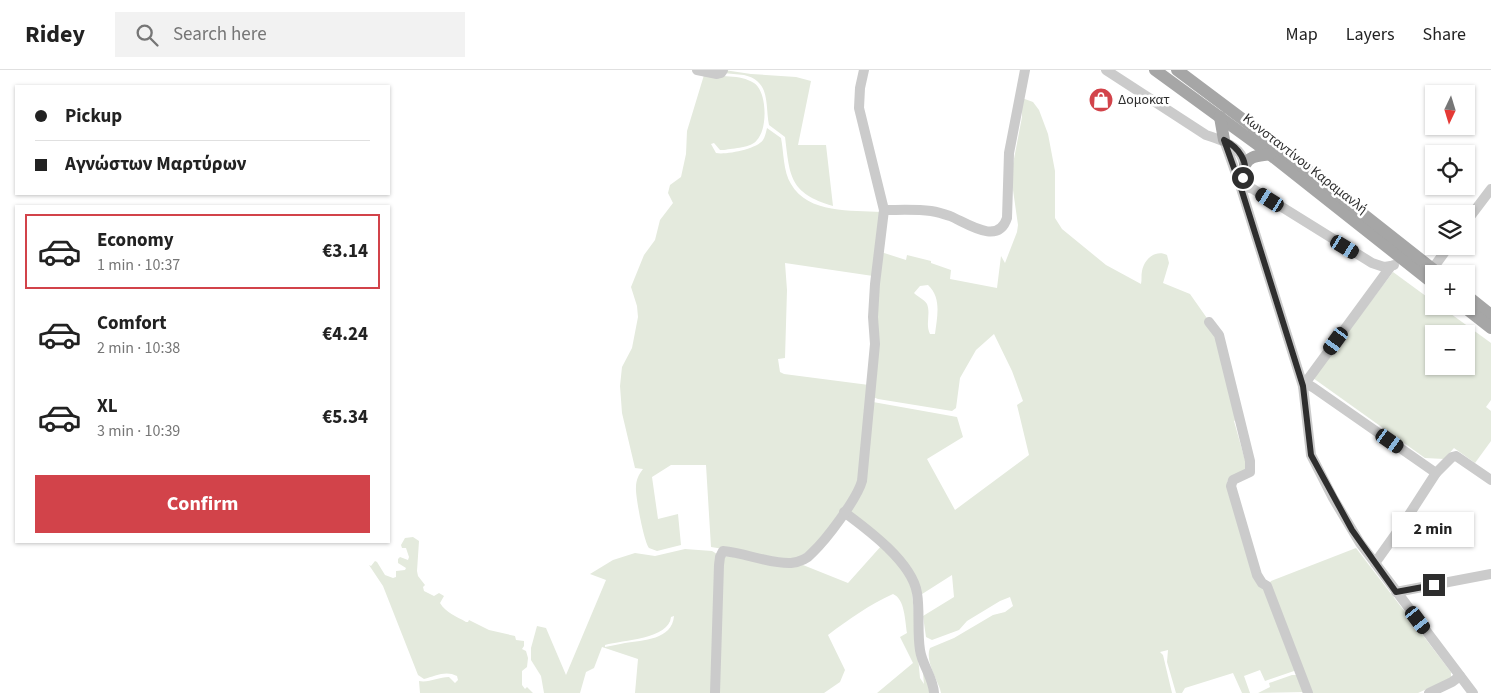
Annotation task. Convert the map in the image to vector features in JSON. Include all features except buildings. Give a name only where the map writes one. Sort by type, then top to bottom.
[{"type":"main road","name":"Κωνσταντίνου Καραμανλή","points":[[1155,70],[1270,154],[1404,260],[1425,272]]},
{"type":"main road","name":"Κωνσταντίνου Καραμανλή","points":[[1177,70],[1249,124],[1425,269]]},
{"type":"main road","points":[[1220,117],[1224,140]]},
{"type":"main road","points":[[1245,165],[1247,160],[1252,157],[1270,154]]},
{"type":"main road","points":[[1475,302],[1491,315]]},
{"type":"main road","points":[[1474,315],[1491,328]]},
{"type":"street","points":[[697,70],[717,74],[723,70]]},
{"type":"street","points":[[715,693],[719,564],[721,553],[737,553],[778,562],[798,562],[812,554],[824,540],[858,492],[862,481],[876,344],[873,317],[875,284],[884,210],[860,108],[860,88],[864,70]]},
{"type":"street","points":[[884,210],[936,212],[985,231],[994,231],[1003,227],[1008,218],[1010,152],[1025,70]]},
{"type":"street","points":[[1106,70],[1206,135],[1224,140],[1236,149],[1245,165],[1245,175],[1240,185]]},
{"type":"street","points":[[1224,140],[1303,386],[1311,455],[1352,530],[1396,592],[1473,693]]},
{"type":"street","points":[[1240,185],[1254,189],[1372,263],[1384,267],[1404,260]]},
{"type":"street","points":[[1475,210],[1491,189]]},
{"type":"street","points":[[1303,386],[1391,266]]},
{"type":"street","points":[[1209,322],[1219,335],[1250,462],[1250,472],[1233,480],[1231,486],[1257,575],[1262,583],[1267,586],[1308,693]]},
{"type":"street","points":[[1303,386],[1309,385],[1314,388],[1436,473]]},
{"type":"street","points":[[1375,563],[1405,522],[1436,473],[1452,457],[1456,456],[1491,480]]},
{"type":"street","points":[[844,512],[880,540],[894,554],[912,578],[917,592],[920,650],[932,680],[934,693]]},
{"type":"street","points":[[1396,592],[1491,574]]},
{"type":"street","points":[[1429,693],[1460,676]]},
{"type":"shaded area","points":[[724,70],[796,77],[811,81],[798,145],[826,145],[833,206],[808,195],[794,181],[788,162],[785,137],[769,125],[765,95],[759,83],[753,78],[744,75],[723,73]]},
{"type":"shaded area","points":[[704,75],[736,77],[748,80],[758,87],[764,102],[763,128],[757,140],[747,146],[724,150],[720,150],[714,143],[711,144],[716,153],[734,152],[755,146],[763,140],[767,128],[781,138],[788,179],[799,194],[808,201],[819,206],[844,210],[881,212],[873,276],[785,263],[787,290],[785,358],[778,359],[780,372],[869,385],[857,487],[816,546],[794,560],[711,547],[706,465],[671,465],[652,477],[658,519],[678,514],[681,545],[657,551],[649,548],[638,508],[636,484],[643,469],[635,468],[622,413],[620,386],[622,367],[632,348],[638,317],[637,306],[631,287],[644,255],[655,240],[660,220],[673,203],[668,193],[670,185],[681,177],[686,154],[687,131]]},
{"type":"shaded area","points":[[1022,98],[1033,102],[1039,110],[1048,134],[1055,171],[1055,218],[1062,229],[1106,265],[1141,284],[1143,267],[1148,259],[1159,253],[1167,255],[1169,263],[1163,283],[1190,294],[1216,331],[1238,419],[1234,421],[1248,471],[1227,481],[1228,488],[1264,588],[1297,670],[1265,681],[1260,670],[1244,676],[1250,693],[1242,693],[1233,673],[1185,688],[1182,693],[1176,693],[1167,662],[1168,650],[1160,652],[1163,655],[1172,693],[941,693],[930,663],[930,648],[954,638],[993,615],[1005,612],[1013,606],[1010,597],[967,621],[959,630],[932,640],[926,637],[923,616],[954,597],[952,575],[919,596],[918,587],[851,512],[873,402],[957,417],[963,437],[927,459],[955,510],[1029,455],[1017,405],[1023,401],[1012,371],[994,334],[976,350],[960,378],[956,408],[952,411],[873,397],[879,337],[877,325],[881,252],[906,260],[907,255],[931,261],[931,263],[951,270],[950,279],[997,288],[1001,256],[1005,263],[1017,232],[1018,225],[1013,190],[1013,164],[1022,117]],"holes":[[[928,285],[932,290],[938,308],[935,334],[930,334],[927,304],[914,293],[920,286]]]},
{"type":"shaded area","points":[[1393,272],[1425,295],[1425,315],[1452,315],[1466,325],[1425,325],[1425,375],[1475,375],[1475,331],[1491,343],[1491,400],[1486,407],[1491,411],[1491,441],[1475,463],[1454,448],[1444,459],[1425,458],[1313,378]]},
{"type":"shaded area","points":[[413,537],[419,541],[417,571],[418,576],[425,585],[423,587],[424,591],[434,596],[439,593],[444,596],[440,603],[442,606],[466,622],[469,620],[489,630],[515,636],[516,640],[524,641],[522,649],[526,651],[528,658],[527,667],[522,671],[522,685],[533,693],[420,693],[419,681],[449,677],[455,683],[458,680],[457,676],[445,674],[424,679],[418,675],[383,586],[369,565],[371,566],[375,561],[385,575],[393,578],[396,577],[396,571],[405,570],[406,568],[398,563],[398,559],[400,557],[408,560],[409,557],[406,548],[402,548],[401,545],[405,538]]},
{"type":"shaded area","points":[[882,545],[911,581],[920,678],[924,684],[922,663],[932,693],[877,693],[913,663],[900,637],[907,633],[902,605],[893,594],[859,613],[828,635],[845,670],[840,682],[824,693],[716,693],[724,556],[798,563],[848,583]]},
{"type":"shaded area","points":[[1356,548],[1451,672],[1451,678],[1418,693],[1309,693],[1269,584],[1271,581]]},
{"type":"shaded area","points":[[685,549],[712,551],[717,554],[712,693],[635,693],[638,659],[602,647],[594,668],[586,672],[580,693],[544,693],[541,676],[531,660],[531,648],[537,626],[546,628],[566,675],[606,580],[590,574],[613,560],[635,553],[655,556]],"holes":[[[674,616],[668,630],[656,637],[605,647],[605,645],[654,634],[662,630],[668,624],[671,617]]]},
{"type":"shaded area","points":[[1292,675],[1298,675],[1305,692],[1258,693],[1270,687],[1269,683]]},
{"type":"place","name":"Δομοκατ","points":[[1101,100]]},
{"type":"route","points":[[1243,178],[1246,169],[1243,160],[1236,149],[1224,140],[1303,386],[1311,455],[1360,543],[1396,592],[1434,585]]}]
